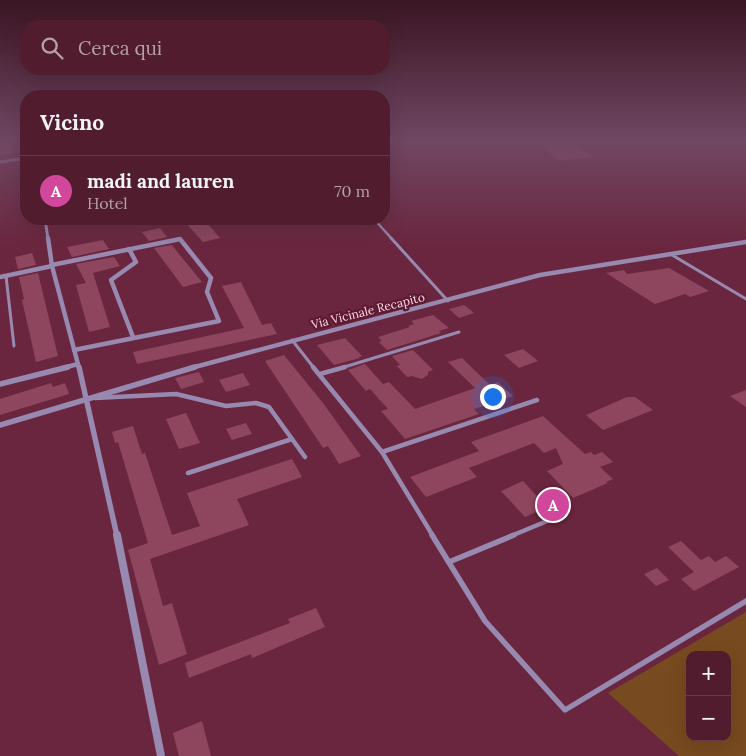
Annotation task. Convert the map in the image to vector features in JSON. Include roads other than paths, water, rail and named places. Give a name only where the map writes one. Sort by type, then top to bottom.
[{"type":"street","points":[[46,225],[52,265],[78,364],[125,572],[161,756]]},
{"type":"street","points":[[0,277],[180,239],[211,278],[207,292],[219,321],[74,350]]},
{"type":"street","name":"Via Vicinale Recapito","points":[[0,425],[292,340],[448,301],[540,275],[746,242]]},
{"type":"street","points":[[129,249],[136,262],[112,280],[133,337]]},
{"type":"street","points":[[0,384],[78,364]]},
{"type":"lane","points":[[379,225],[448,301]]},
{"type":"lane","points":[[672,255],[746,299]]},
{"type":"lane","points":[[6,276],[14,346]]},
{"type":"lane","points":[[320,374],[459,332]]},
{"type":"lane","points":[[292,340],[382,452],[485,621],[565,710],[746,600]]},
{"type":"lane","points":[[86,399],[176,394],[226,406],[256,403],[268,407],[305,457]]},
{"type":"lane","points":[[382,452],[537,400]]},
{"type":"lane","points":[[188,473],[292,439]]},
{"type":"lane","points":[[449,562],[564,514]]},
{"type":"place","name":"madi and lauren","points":[[553,505]]}]
